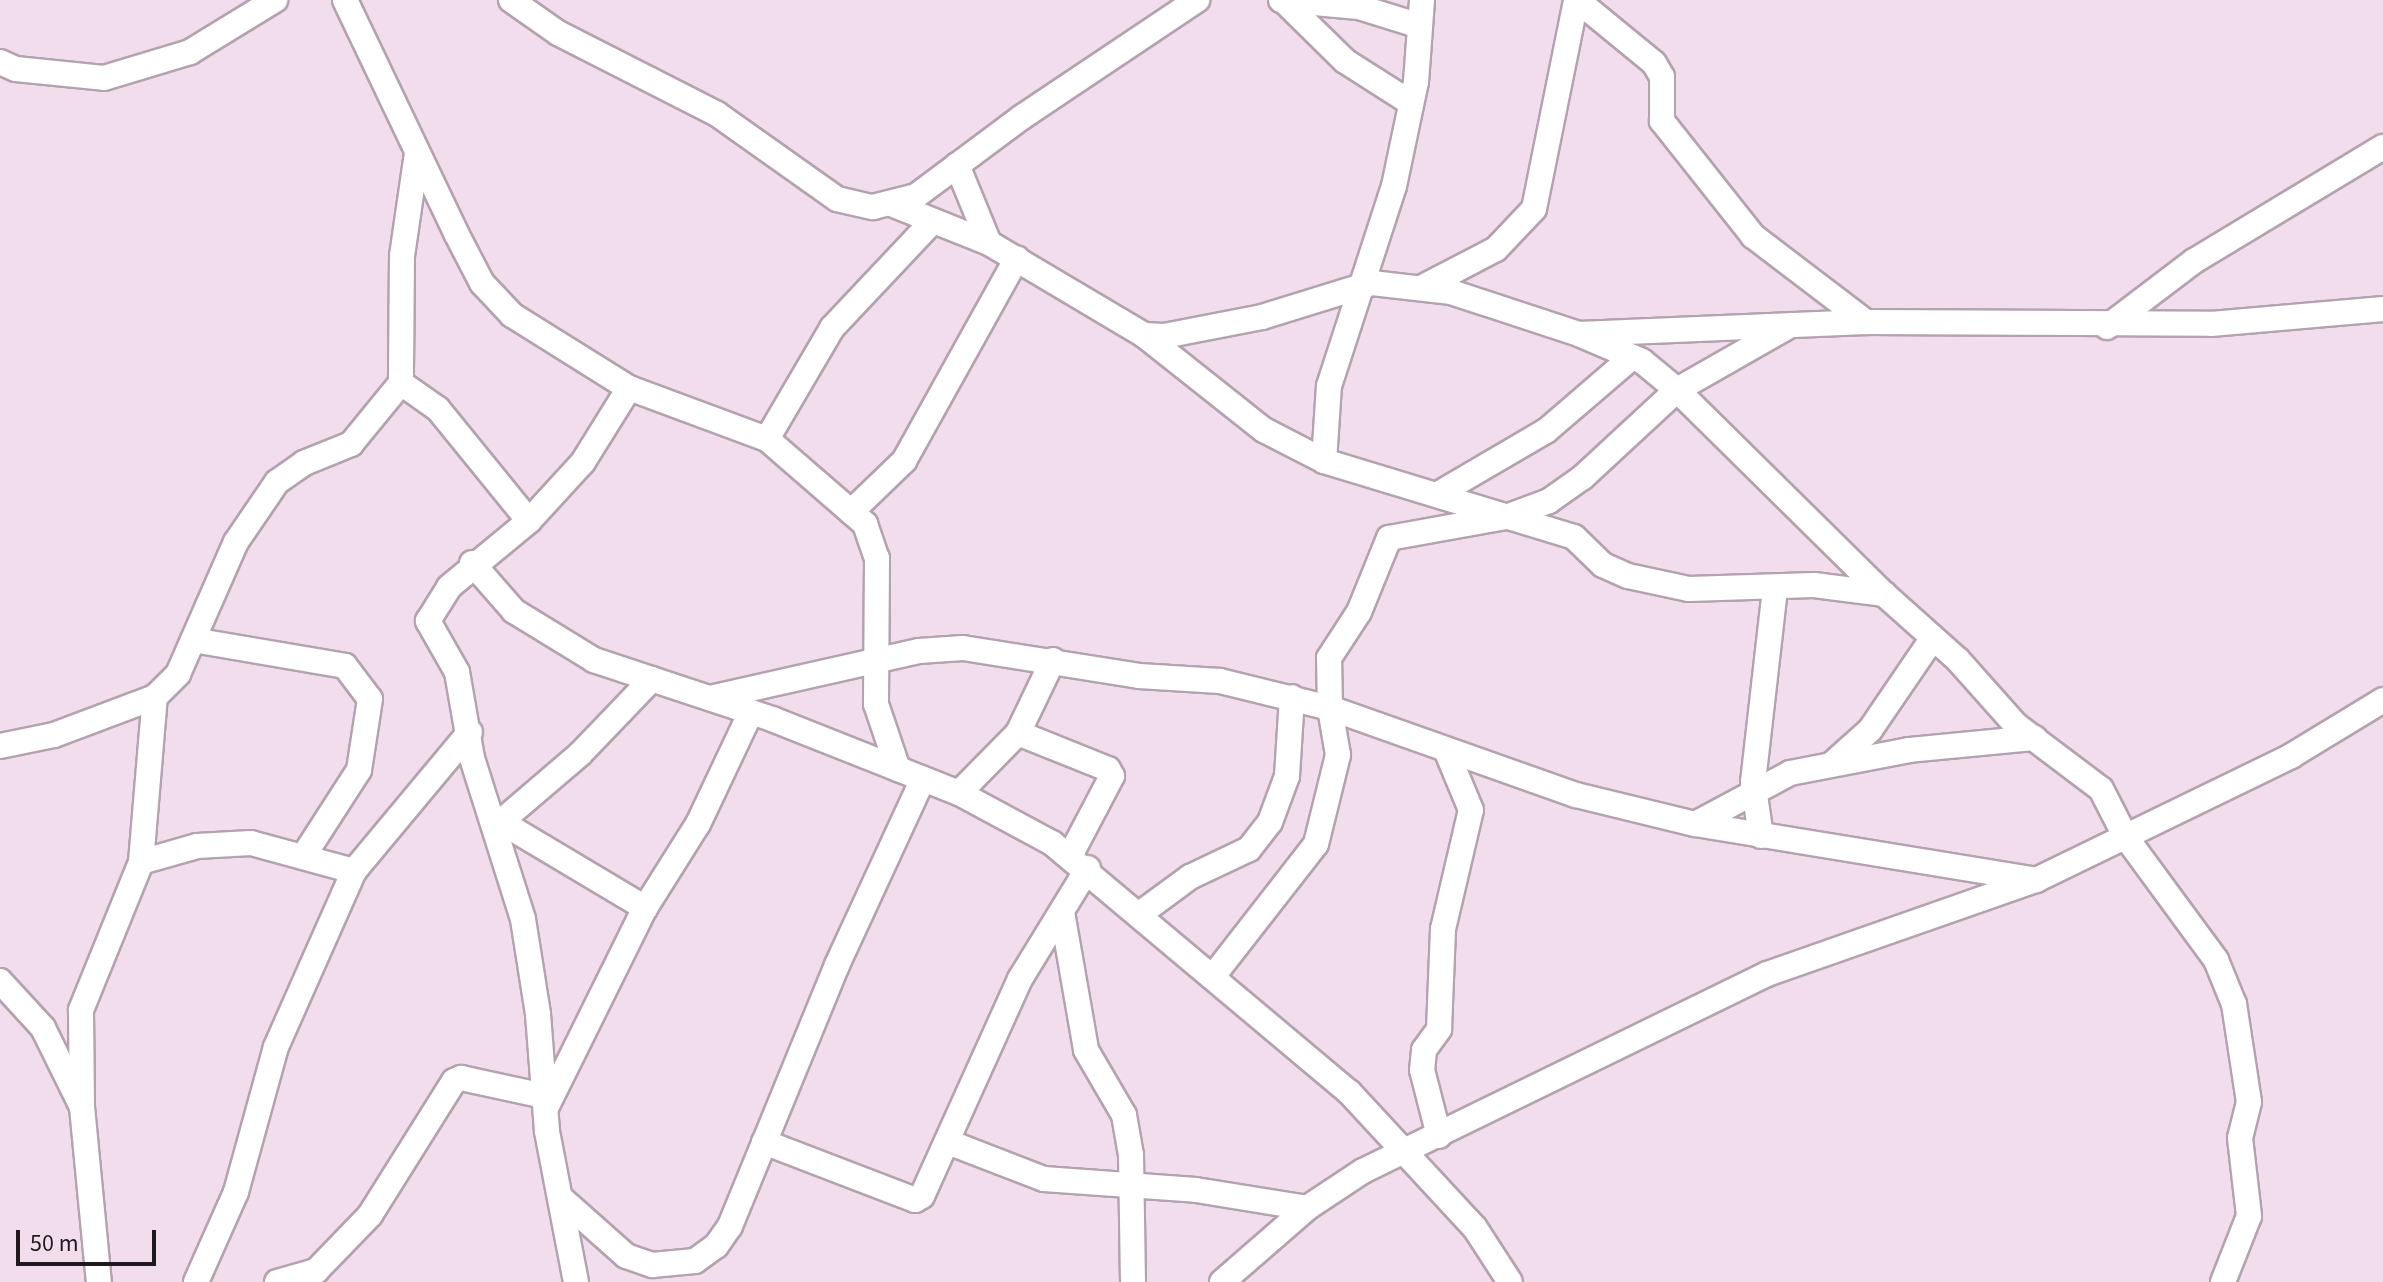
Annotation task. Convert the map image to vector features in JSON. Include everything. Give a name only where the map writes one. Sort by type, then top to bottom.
[{"type":"street","points":[[0,62],[16,69],[104,78],[190,52],[275,0]]},
{"type":"street","points":[[345,0],[482,283],[524,324],[629,388],[767,439],[865,524],[875,549],[876,704],[898,769]]},
{"type":"street","points":[[511,0],[558,33],[717,114],[837,199],[864,207],[894,205],[916,196],[1197,0]]},
{"type":"street","points":[[1324,461],[1329,386],[1358,287],[1394,186],[1411,103],[1422,0]]},
{"type":"street","points":[[1423,287],[1496,249],[1534,209],[1577,0],[1654,63],[1662,77],[1662,121],[1753,236],[1866,322]]},
{"type":"street","points":[[1283,1],[1359,7],[1420,26]]},
{"type":"street","points":[[1283,1],[1345,61],[1411,103]]},
{"type":"street","points":[[2107,327],[2194,261],[2383,147]]},
{"type":"street","points":[[0,746],[54,735],[155,697],[178,674],[236,542],[277,482],[304,463],[351,444],[401,383],[402,256],[417,153]]},
{"type":"street","points":[[957,165],[989,243]]},
{"type":"street","points":[[894,205],[989,243],[1017,258],[1144,335],[1264,430],[1324,461],[1581,540],[1603,565],[1628,576],[1689,589],[1814,585],[1884,594]]},
{"type":"street","points":[[767,439],[832,328],[933,221]]},
{"type":"street","points":[[851,512],[904,461],[1017,258]]},
{"type":"street","points":[[1144,335],[1164,336],[1262,317],[1358,287],[1423,287],[1579,334],[1632,357],[1677,390],[2034,738],[2101,789],[2125,836],[2216,960],[2234,1004],[2249,1102],[2240,1138],[2249,1216],[2223,1282]]},
{"type":"street","points":[[1579,334],[1866,322],[2107,327],[2383,309]]},
{"type":"street","points":[[1214,975],[1316,844],[1338,755],[1330,708],[1329,658],[1359,612],[1389,538],[1506,517],[1549,501],[1583,477],[1677,390],[1793,324]]},
{"type":"street","points":[[1438,494],[1546,431],[1632,357]]},
{"type":"street","points":[[401,383],[438,409],[529,521]]},
{"type":"street","points":[[576,1282],[544,1103],[523,919],[499,823],[472,758],[470,732],[457,672],[428,621],[449,587],[472,563],[529,521],[583,462],[629,388]]},
{"type":"street","points":[[472,563],[514,611],[594,660],[751,712],[959,793],[1079,862],[1349,1092],[1475,1228],[1510,1282]]},
{"type":"street","points":[[1761,836],[1753,793],[1775,588]]},
{"type":"street","points":[[1832,764],[1870,730],[1932,639]]},
{"type":"street","points":[[193,640],[345,666],[370,699],[359,770],[303,857]]},
{"type":"street","points":[[710,698],[877,660],[963,648],[1139,676],[1220,681],[1330,708],[1576,795],[1695,824],[2036,880]]},
{"type":"street","points":[[959,793],[1018,733],[1053,660]]},
{"type":"street","points":[[499,823],[580,754],[652,679]]},
{"type":"street","points":[[99,1282],[82,1107],[81,1010],[141,862],[155,697]]},
{"type":"street","points":[[1141,913],[1190,877],[1249,849],[1270,822],[1287,776],[1292,697]]},
{"type":"street","points":[[1222,1282],[1307,1208],[1363,1171],[1767,974],[2036,880],[2291,756],[2383,700]]},
{"type":"street","points":[[544,1103],[645,908],[698,824],[751,712]]},
{"type":"street","points":[[196,1282],[239,1182],[276,1047],[354,871],[470,732]]},
{"type":"street","points":[[764,1142],[915,1200],[929,1187],[1020,979],[1062,912],[1112,776],[1108,769],[1018,733]]},
{"type":"street","points":[[1695,824],[1790,773],[1832,764],[2034,738]]},
{"type":"street","points":[[1439,1136],[1422,1070],[1424,1050],[1439,1029],[1443,929],[1471,810],[1446,750]]},
{"type":"street","points":[[563,1200],[626,1256],[652,1265],[695,1261],[716,1246],[730,1226],[923,779]]},
{"type":"street","points":[[499,823],[645,908]]},
{"type":"street","points":[[141,862],[197,846],[251,843],[354,871]]},
{"type":"street","points":[[1062,912],[1086,1050],[1124,1115],[1132,1186],[1133,1282]]},
{"type":"street","points":[[0,981],[27,1007],[49,1042],[82,1107]]},
{"type":"street","points":[[49,1042],[81,1010]]},
{"type":"street","points":[[277,1282],[316,1271],[386,1197],[419,1130],[454,1081],[461,1078],[544,1103]]},
{"type":"street","points":[[948,1142],[1044,1179],[1132,1186],[1307,1208]]}]
